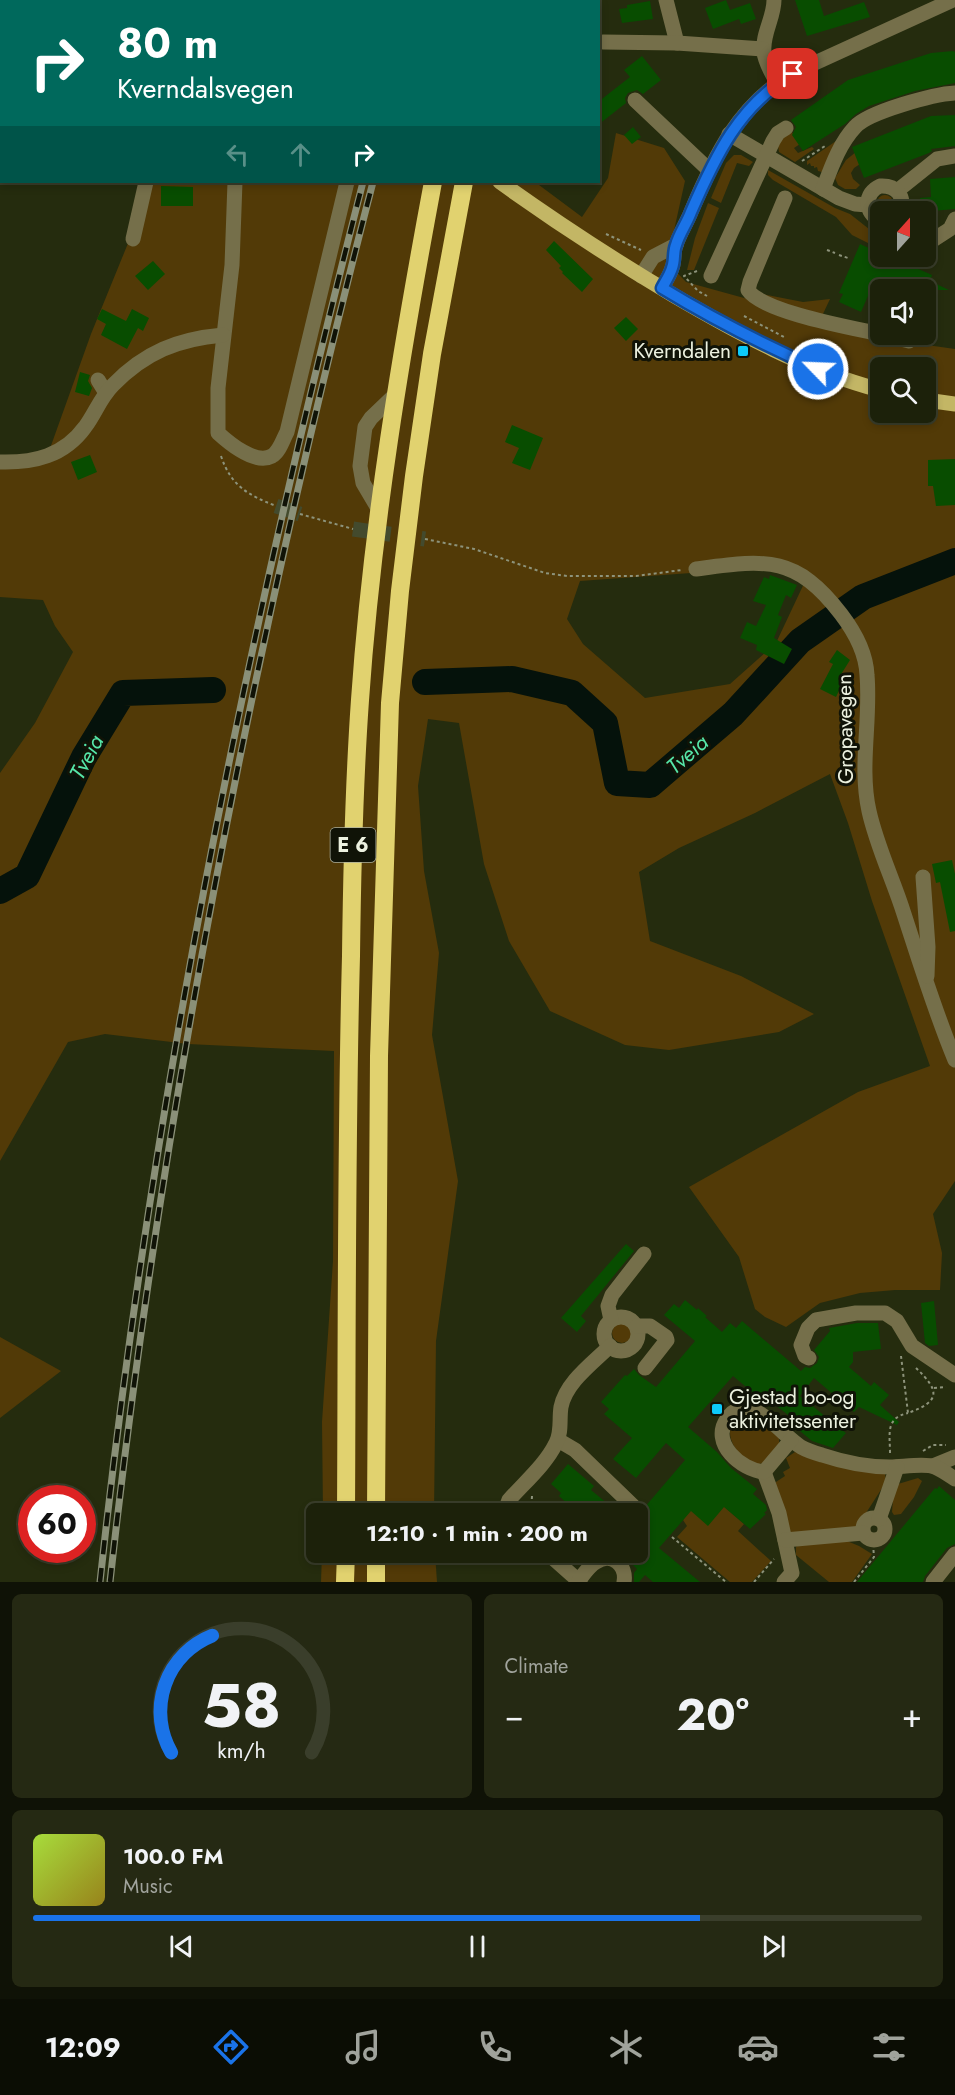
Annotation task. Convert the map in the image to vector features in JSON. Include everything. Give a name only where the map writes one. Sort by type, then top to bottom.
[{"type":"highway","name":"E 6","points":[[346,1503],[348,1048],[353,822],[363,667],[369,589],[395,395],[433,183]]},
{"type":"highway","name":"E 6","points":[[376,1503],[379,1056],[390,703],[400,591],[414,476],[432,354],[464,183]]},
{"type":"highway","points":[[345,1582],[346,1563]]},
{"type":"highway","points":[[376,1563],[376,1582]]},
{"type":"main road","points":[[505,185],[641,276],[712,318],[770,348],[818,369],[870,387]]},
{"type":"main road","points":[[936,402],[955,405]]},
{"type":"street","points":[[666,0],[677,43]]},
{"type":"street","points":[[662,288],[673,268],[676,244],[709,170],[729,134],[743,115],[777,83],[810,64],[953,0]]},
{"type":"street","points":[[775,1],[763,49],[777,83]]},
{"type":"street","points":[[603,42],[677,43],[763,49]]},
{"type":"street","points":[[823,189],[836,159],[856,125],[866,119],[914,102],[944,93],[955,93]]},
{"type":"street","points":[[635,100],[709,170]]},
{"type":"street","points":[[711,276],[766,156],[778,133],[786,128]]},
{"type":"street","points":[[729,134],[823,189],[855,204],[868,205]]},
{"type":"street","points":[[836,159],[852,151]]},
{"type":"street","points":[[902,201],[902,188],[925,167],[937,159],[955,156]]},
{"type":"street","points":[[870,210],[868,199],[875,189],[886,186],[902,188],[928,182]]},
{"type":"street","points":[[133,239],[146,183]]},
{"type":"street","points":[[234,183],[231,265],[218,388],[218,433],[230,444],[254,457],[270,457],[280,446],[287,432],[347,183]]},
{"type":"street","points":[[785,198],[748,290],[752,295],[778,308],[870,331]]},
{"type":"street","points":[[936,238],[950,230],[955,219]]},
{"type":"street","points":[[641,276],[653,257],[676,244]]},
{"type":"street","points":[[0,462],[29,462],[62,451],[86,427],[102,387],[181,341],[223,335]]},
{"type":"street","points":[[380,510],[363,483],[360,466],[365,427],[395,395]]},
{"type":"street","name":"Gropavegen","points":[[696,569],[740,563],[765,563],[781,566],[810,579],[839,611],[862,650],[866,668],[864,769],[868,808],[882,859],[955,1060]]},
{"type":"street","points":[[923,878],[929,972],[926,981]]},
{"type":"street","points":[[611,1320],[608,1306],[612,1295],[644,1254]]},
{"type":"street","points":[[809,1358],[805,1356],[801,1345],[808,1328],[816,1320],[856,1313],[885,1313],[897,1321],[912,1346],[954,1382]]},
{"type":"street","points":[[637,1326],[638,1338],[631,1347],[621,1351],[610,1346],[604,1336],[604,1330],[616,1317],[628,1318],[637,1326],[650,1326],[666,1336],[667,1340],[645,1368]]},
{"type":"street","points":[[508,1503],[549,1455],[558,1440],[561,1405],[566,1393],[610,1346]]},
{"type":"street","points":[[764,1472],[748,1468],[724,1447],[721,1439],[722,1429],[731,1414],[739,1408],[748,1408],[757,1412],[791,1440],[810,1451],[836,1460],[894,1460],[933,1466],[955,1479]]},
{"type":"street","points":[[558,1440],[575,1450],[630,1503]]},
{"type":"street","points":[[764,1472],[791,1440]]},
{"type":"street","points":[[933,1466],[952,1451]]},
{"type":"street","points":[[786,1543],[868,1537],[863,1525],[870,1519],[879,1519],[894,1460]]},
{"type":"street","points":[[764,1472],[786,1543],[792,1573],[784,1582]]},
{"type":"street","points":[[933,1582],[955,1554]]},
{"type":"street","points":[[559,1563],[580,1581],[597,1561],[614,1559],[623,1567],[624,1582]]},
{"type":"path","points":[[793,171],[826,145]]},
{"type":"path","points":[[606,234],[643,252]]},
{"type":"path","points":[[827,250],[835,253]]},
{"type":"path","points":[[839,255],[848,258]]},
{"type":"path","points":[[684,276],[698,291],[714,300]]},
{"type":"path","points":[[741,315],[783,336]]},
{"type":"path","points":[[218,433],[222,459],[230,476],[250,496],[276,506]]},
{"type":"path","points":[[300,514],[353,529]]},
{"type":"path","points":[[425,539],[466,547],[528,568],[567,576],[636,576],[696,569]]},
{"type":"path","points":[[902,1330],[901,1354],[908,1413]]},
{"type":"path","points":[[901,1354],[907,1360]]},
{"type":"path","points":[[914,1365],[934,1388]]},
{"type":"path","points":[[934,1388],[945,1387],[954,1382]]},
{"type":"path","points":[[894,1460],[890,1425],[898,1415],[926,1405],[932,1399],[934,1388]]},
{"type":"path","points":[[921,1452],[940,1444],[952,1451]]},
{"type":"path","points":[[532,1503],[533,1490]]},
{"type":"path","points":[[672,1537],[726,1582]]},
{"type":"path","points":[[854,1582],[874,1557],[868,1537]]},
{"type":"path","points":[[753,1582],[786,1543]]},
{"type":"shaded area","points":[[789,128],[800,144],[794,148],[798,153],[812,147],[814,149],[795,162],[779,152],[778,146]]},
{"type":"shaded area","points":[[616,133],[664,148],[685,181],[667,262],[686,282],[766,304],[762,294],[803,302],[830,299],[822,316],[870,329],[870,345],[927,345],[955,349],[955,1181],[933,1214],[942,1253],[940,1290],[860,1293],[820,1303],[786,1327],[765,1317],[755,1309],[739,1257],[689,1187],[858,1092],[930,1066],[830,774],[755,813],[679,848],[639,872],[650,941],[741,976],[814,1014],[779,1032],[669,1050],[625,1045],[550,1011],[509,941],[484,864],[459,723],[428,719],[418,786],[424,871],[439,953],[432,1035],[458,1181],[436,1341],[434,1503],[323,1503],[322,1422],[333,1261],[334,1051],[188,1044],[105,1034],[68,1042],[0,1161],[0,773],[35,723],[73,652],[55,626],[43,600],[0,597],[0,459],[48,454],[91,334],[153,183],[536,183],[582,217],[608,178]],"holes":[[[774,562],[808,575],[776,643],[730,684],[645,698],[583,644],[567,619],[580,581],[691,573]]]},
{"type":"shaded area","points":[[836,141],[822,172],[810,163],[807,165],[807,161]]},
{"type":"shaded area","points":[[856,152],[860,164],[851,173],[853,179],[860,185],[856,189],[845,189],[838,185],[835,178],[846,160]]},
{"type":"shaded area","points":[[734,155],[741,155],[753,162],[749,166],[737,163],[721,203],[711,198],[726,163]]},
{"type":"shaded area","points":[[768,170],[835,208],[850,214],[870,229],[870,244],[852,235],[836,217],[768,175]]},
{"type":"shaded area","points":[[882,195],[888,195],[893,200],[877,201]]},
{"type":"shaded area","points":[[708,203],[719,208],[694,270],[687,270],[695,238]]},
{"type":"shaded area","points":[[618,1323],[626,1323],[632,1329],[632,1337],[626,1343],[618,1343],[612,1337],[612,1329]]},
{"type":"shaded area","points":[[0,1337],[61,1371],[0,1418]]},
{"type":"shaded area","points":[[751,1416],[779,1438],[779,1444],[773,1453],[759,1464],[744,1458],[737,1451],[730,1434],[732,1426],[739,1420]]},
{"type":"shaded area","points":[[795,1452],[885,1473],[886,1482],[857,1527],[788,1533],[773,1484],[785,1476],[783,1472],[790,1468],[786,1458]]},
{"type":"shaded area","points":[[918,1478],[922,1481],[914,1497],[901,1514],[894,1515],[892,1512],[893,1499],[898,1484]]},
{"type":"shaded area","points":[[705,1490],[744,1524],[738,1531],[771,1561],[752,1582],[730,1582],[677,1537],[687,1526],[683,1520]]},
{"type":"shaded area","points":[[847,1541],[872,1554],[852,1582],[829,1582],[796,1555],[796,1547],[800,1544]]},
{"type":"shaded area","points":[[322,1563],[436,1563],[437,1582],[321,1582]]},
{"type":"building","points":[[726,0],[730,10],[750,3],[756,19],[741,24],[739,19],[713,29],[705,8]]},
{"type":"building","points":[[795,0],[819,0],[824,16],[864,2],[870,17],[807,36]]},
{"type":"building","points":[[650,1],[653,19],[622,23],[619,9],[627,8],[627,5]]},
{"type":"building","points":[[955,52],[955,83],[915,91],[869,106],[803,151],[792,135],[796,127],[791,120],[848,80],[931,53]]},
{"type":"building","points":[[642,56],[661,80],[643,94],[637,90],[628,93],[625,98],[626,103],[600,123],[600,100],[630,77],[624,70]]},
{"type":"building","points":[[955,115],[955,146],[931,149],[929,153],[864,178],[852,147],[931,116]]},
{"type":"building","points":[[633,127],[641,137],[632,144],[624,135]]},
{"type":"building","points":[[955,177],[955,209],[936,211],[936,201],[920,201],[920,198],[931,197],[930,179]]},
{"type":"building","points":[[161,186],[193,187],[193,206],[161,206]]},
{"type":"building","points":[[554,241],[593,279],[582,292],[562,273],[559,268],[561,266],[546,250]]},
{"type":"building","points":[[860,244],[870,248],[870,267],[914,267],[932,275],[931,279],[870,279],[870,291],[861,312],[839,302],[843,294],[839,293]]},
{"type":"building","points":[[153,261],[165,274],[148,290],[135,276]]},
{"type":"building","points":[[936,284],[949,290],[936,290]]},
{"type":"building","points":[[102,309],[126,321],[132,309],[149,318],[143,331],[138,328],[127,349],[101,335],[106,324],[97,319]]},
{"type":"building","points":[[626,317],[638,329],[626,341],[614,328]]},
{"type":"building","points":[[80,372],[90,375],[88,381],[92,388],[89,396],[75,392]]},
{"type":"building","points":[[512,425],[543,438],[530,470],[512,463],[519,448],[505,442]]},
{"type":"building","points":[[90,455],[97,472],[78,480],[71,462]]},
{"type":"building","points":[[955,459],[955,505],[936,506],[933,486],[928,486],[928,460]]},
{"type":"building","points":[[770,575],[797,585],[791,598],[786,595],[778,615],[782,617],[774,638],[792,649],[784,664],[756,650],[757,645],[740,638],[747,622],[756,626],[766,605],[753,601],[764,577],[769,579]]},
{"type":"building","points":[[837,650],[850,660],[840,676],[845,678],[836,697],[820,689],[833,664],[829,662]]},
{"type":"building","points":[[952,860],[955,874],[955,931],[950,932],[940,882],[936,883],[932,864]]},
{"type":"building","points":[[626,1244],[634,1251],[581,1316],[586,1321],[577,1332],[561,1318]]},
{"type":"building","points":[[685,1300],[697,1310],[698,1308],[722,1332],[730,1323],[736,1328],[742,1321],[801,1371],[817,1363],[819,1357],[814,1350],[830,1331],[829,1328],[857,1323],[878,1323],[881,1349],[853,1352],[853,1362],[849,1367],[871,1386],[874,1382],[889,1395],[880,1405],[899,1422],[897,1425],[859,1407],[854,1412],[814,1378],[800,1396],[846,1433],[833,1448],[812,1441],[794,1426],[796,1424],[791,1420],[792,1418],[774,1404],[770,1407],[733,1376],[688,1427],[757,1489],[753,1494],[766,1505],[767,1510],[764,1513],[766,1514],[750,1529],[724,1507],[708,1526],[691,1511],[659,1548],[700,1582],[653,1582],[645,1575],[639,1582],[634,1582],[634,1573],[637,1569],[631,1563],[648,1563],[648,1503],[685,1460],[666,1443],[636,1478],[613,1459],[632,1438],[604,1414],[609,1409],[601,1402],[625,1375],[627,1376],[634,1369],[656,1387],[695,1341],[664,1315],[674,1304],[679,1308]]},
{"type":"building","points":[[934,1301],[938,1345],[929,1346],[925,1343],[921,1303]]},
{"type":"building","points":[[568,1464],[594,1486],[591,1490],[607,1503],[566,1503],[559,1496],[561,1493],[551,1484]]},
{"type":"building","points":[[939,1486],[955,1500],[955,1544],[947,1548],[925,1576],[923,1582],[857,1582],[935,1488]]},
{"type":"waterway","name":"Tveia","points":[[425,682],[512,679],[572,693],[605,723],[617,783],[650,785],[733,714],[800,641],[863,597],[955,561]]},
{"type":"waterway","name":"Tveia","points":[[0,891],[27,876],[84,757],[123,693],[213,690]]},
{"type":"tunnel","points":[[276,506],[300,514]]},
{"type":"tunnel","points":[[353,529],[425,539]]},
{"type":"railway","points":[[100,1582],[121,1405],[146,1228],[206,877],[279,529],[363,183]]},
{"type":"railway","points":[[110,1582],[131,1405],[156,1228],[216,877],[289,528],[373,183]]},
{"type":"place","name":"Kverndalen","points":[[743,351]]},
{"type":"place","name":"Gjestad bo-og aktivitetssenter","points":[[717,1409]]},
{"type":"route","points":[[793,74],[777,83],[762,96],[743,115],[729,134],[709,170],[676,244],[673,268],[662,288],[712,318],[770,348],[818,369]]}]
